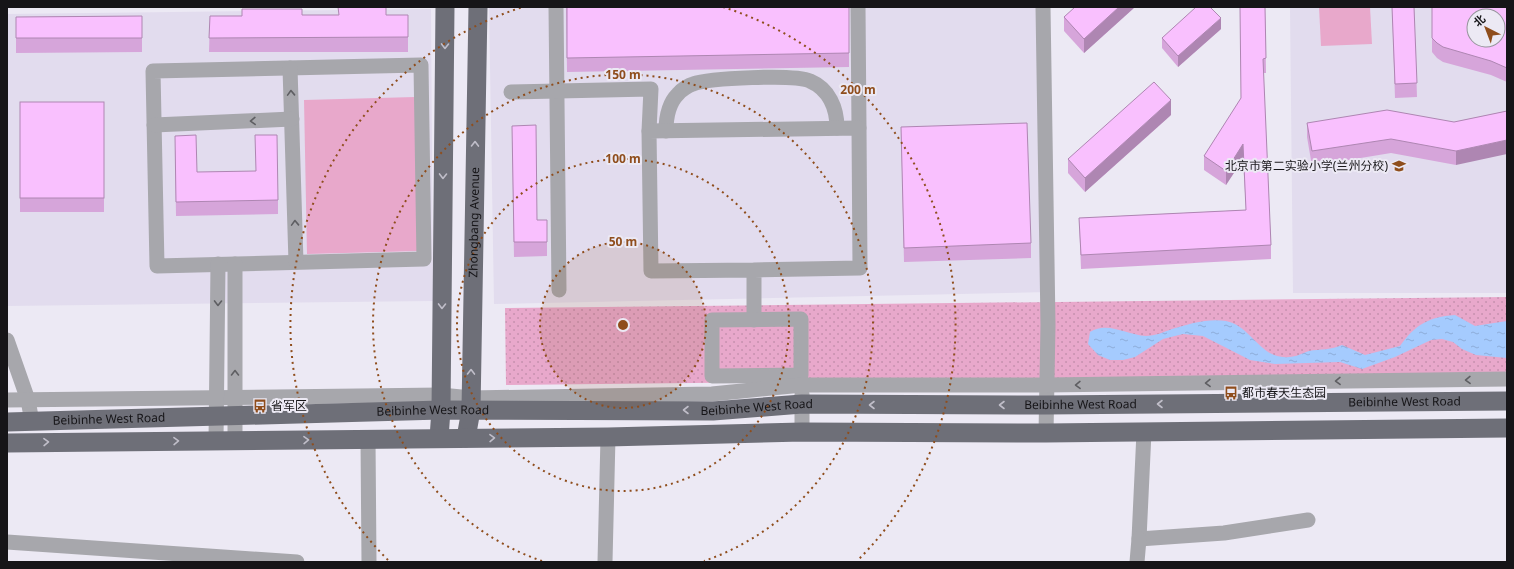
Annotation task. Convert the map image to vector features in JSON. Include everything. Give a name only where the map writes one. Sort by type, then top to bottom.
[{"type":"main road","points":[[439,438],[441,403],[445,7]]},
{"type":"main road","name":"Zhongbang Avenue","points":[[466,438],[471,404],[478,7]]},
{"type":"main road","name":"Beibinhe West Road","points":[[7,422],[32,422],[226,408],[441,403],[713,402],[1046,405],[1507,401]]},
{"type":"main road","name":"Beibinhe West Road","points":[[7,443],[608,437],[713,433],[802,432],[1046,433],[1507,428]]},
{"type":"street","points":[[556,7],[559,290]]},
{"type":"street","points":[[511,92],[651,88],[649,131],[651,271],[860,268],[858,7]]},
{"type":"street","points":[[1043,7],[1048,324],[1046,433]]},
{"type":"street","points":[[421,65],[424,259],[157,266],[153,71],[290,68],[421,65]]},
{"type":"street","points":[[290,68],[296,262]]},
{"type":"street","points":[[666,131],[669,108],[678,94],[692,84],[709,80],[789,78],[809,80],[823,89],[833,104],[837,128]]},
{"type":"street","points":[[154,125],[292,119]]},
{"type":"street","points":[[649,131],[858,128]]},
{"type":"street","points":[[218,264],[226,408],[226,440]]},
{"type":"street","points":[[226,408],[235,264]]},
{"type":"street","points":[[754,270],[754,320]]},
{"type":"street","points":[[713,433],[712,320],[801,319],[802,432]]},
{"type":"street","points":[[7,340],[28,400],[32,422]]},
{"type":"street","points":[[712,376],[802,380],[1046,385],[1507,380]]},
{"type":"street","points":[[713,402],[802,380]]},
{"type":"street","points":[[7,400],[226,408]]},
{"type":"street","points":[[1137,562],[1144,432]]},
{"type":"street","points":[[605,562],[608,437]]},
{"type":"street","points":[[368,439],[369,562]]},
{"type":"street","points":[[1139,539],[1224,532],[1308,520]]},
{"type":"street","points":[[7,542],[297,562]]},
{"type":"shaded area","points":[[489,7],[1044,7],[1049,292],[494,304]]},
{"type":"shaded area","name":"北京市第二实验小学(兰州分校)","points":[[1290,7],[1507,7],[1507,293],[1293,293]]},
{"type":"shaded area","points":[[1319,7],[1370,7],[1372,44],[1321,46]]},
{"type":"shaded area","points":[[431,9],[433,301],[7,306],[7,14]]},
{"type":"shaded area","points":[[415,97],[418,251],[307,254],[304,100]]},
{"type":"shaded area","points":[[1507,297],[1507,374],[506,385],[505,308]]},
{"type":"water","points":[[1455,315],[1475,326],[1507,321],[1507,358],[1476,355],[1462,349],[1453,342],[1442,339],[1431,340],[1395,357],[1362,369],[1340,362],[1275,364],[1250,360],[1203,336],[1183,334],[1163,339],[1135,357],[1123,360],[1110,360],[1098,355],[1088,344],[1090,332],[1097,329],[1110,328],[1149,336],[1192,323],[1219,320],[1235,324],[1243,329],[1263,348],[1279,357],[1292,357],[1309,351],[1330,349],[1342,345],[1365,355],[1400,346],[1417,327],[1423,323],[1437,318]]},
{"type":"building","points":[[338,7],[386,7],[386,15],[408,15],[408,37],[209,38],[210,16],[242,16],[242,9],[302,9],[302,15],[339,15]]},
{"type":"building","points":[[567,7],[849,7],[849,53],[567,58]]},
{"type":"building","points":[[1075,7],[1119,7],[1084,39],[1064,17]]},
{"type":"building","points":[[1196,7],[1210,7],[1221,18],[1178,56],[1162,38]]},
{"type":"building","points":[[1240,7],[1265,7],[1266,58],[1263,59],[1271,245],[1081,255],[1079,218],[1246,210],[1243,144],[1226,171],[1204,156],[1241,98]]},
{"type":"building","points":[[1392,7],[1414,7],[1417,83],[1395,84]]},
{"type":"building","points":[[1432,7],[1507,7],[1507,68],[1491,61],[1443,47],[1432,38]]},
{"type":"building","points":[[142,16],[142,38],[16,38],[16,17]]},
{"type":"building","points":[[1154,82],[1171,100],[1085,178],[1068,159]]},
{"type":"building","points":[[20,102],[104,102],[104,198],[20,198]]},
{"type":"building","points":[[1387,110],[1454,122],[1507,111],[1507,140],[1456,151],[1391,139],[1312,151],[1307,123]]},
{"type":"building","points":[[1027,123],[1031,243],[904,248],[901,127]]},
{"type":"building","points":[[536,125],[537,220],[547,220],[547,242],[514,242],[512,126]]},
{"type":"building","points":[[196,135],[197,172],[256,171],[255,135],[277,135],[278,200],[176,202],[175,136]]},
{"type":"place","name":"北京市第二实验小学(兰州分校)","points":[[1399,166]]},
{"type":"place","name":"都市春天生态园","points":[[1231,393]]},
{"type":"place","name":"省军区","points":[[260,406]]}]
